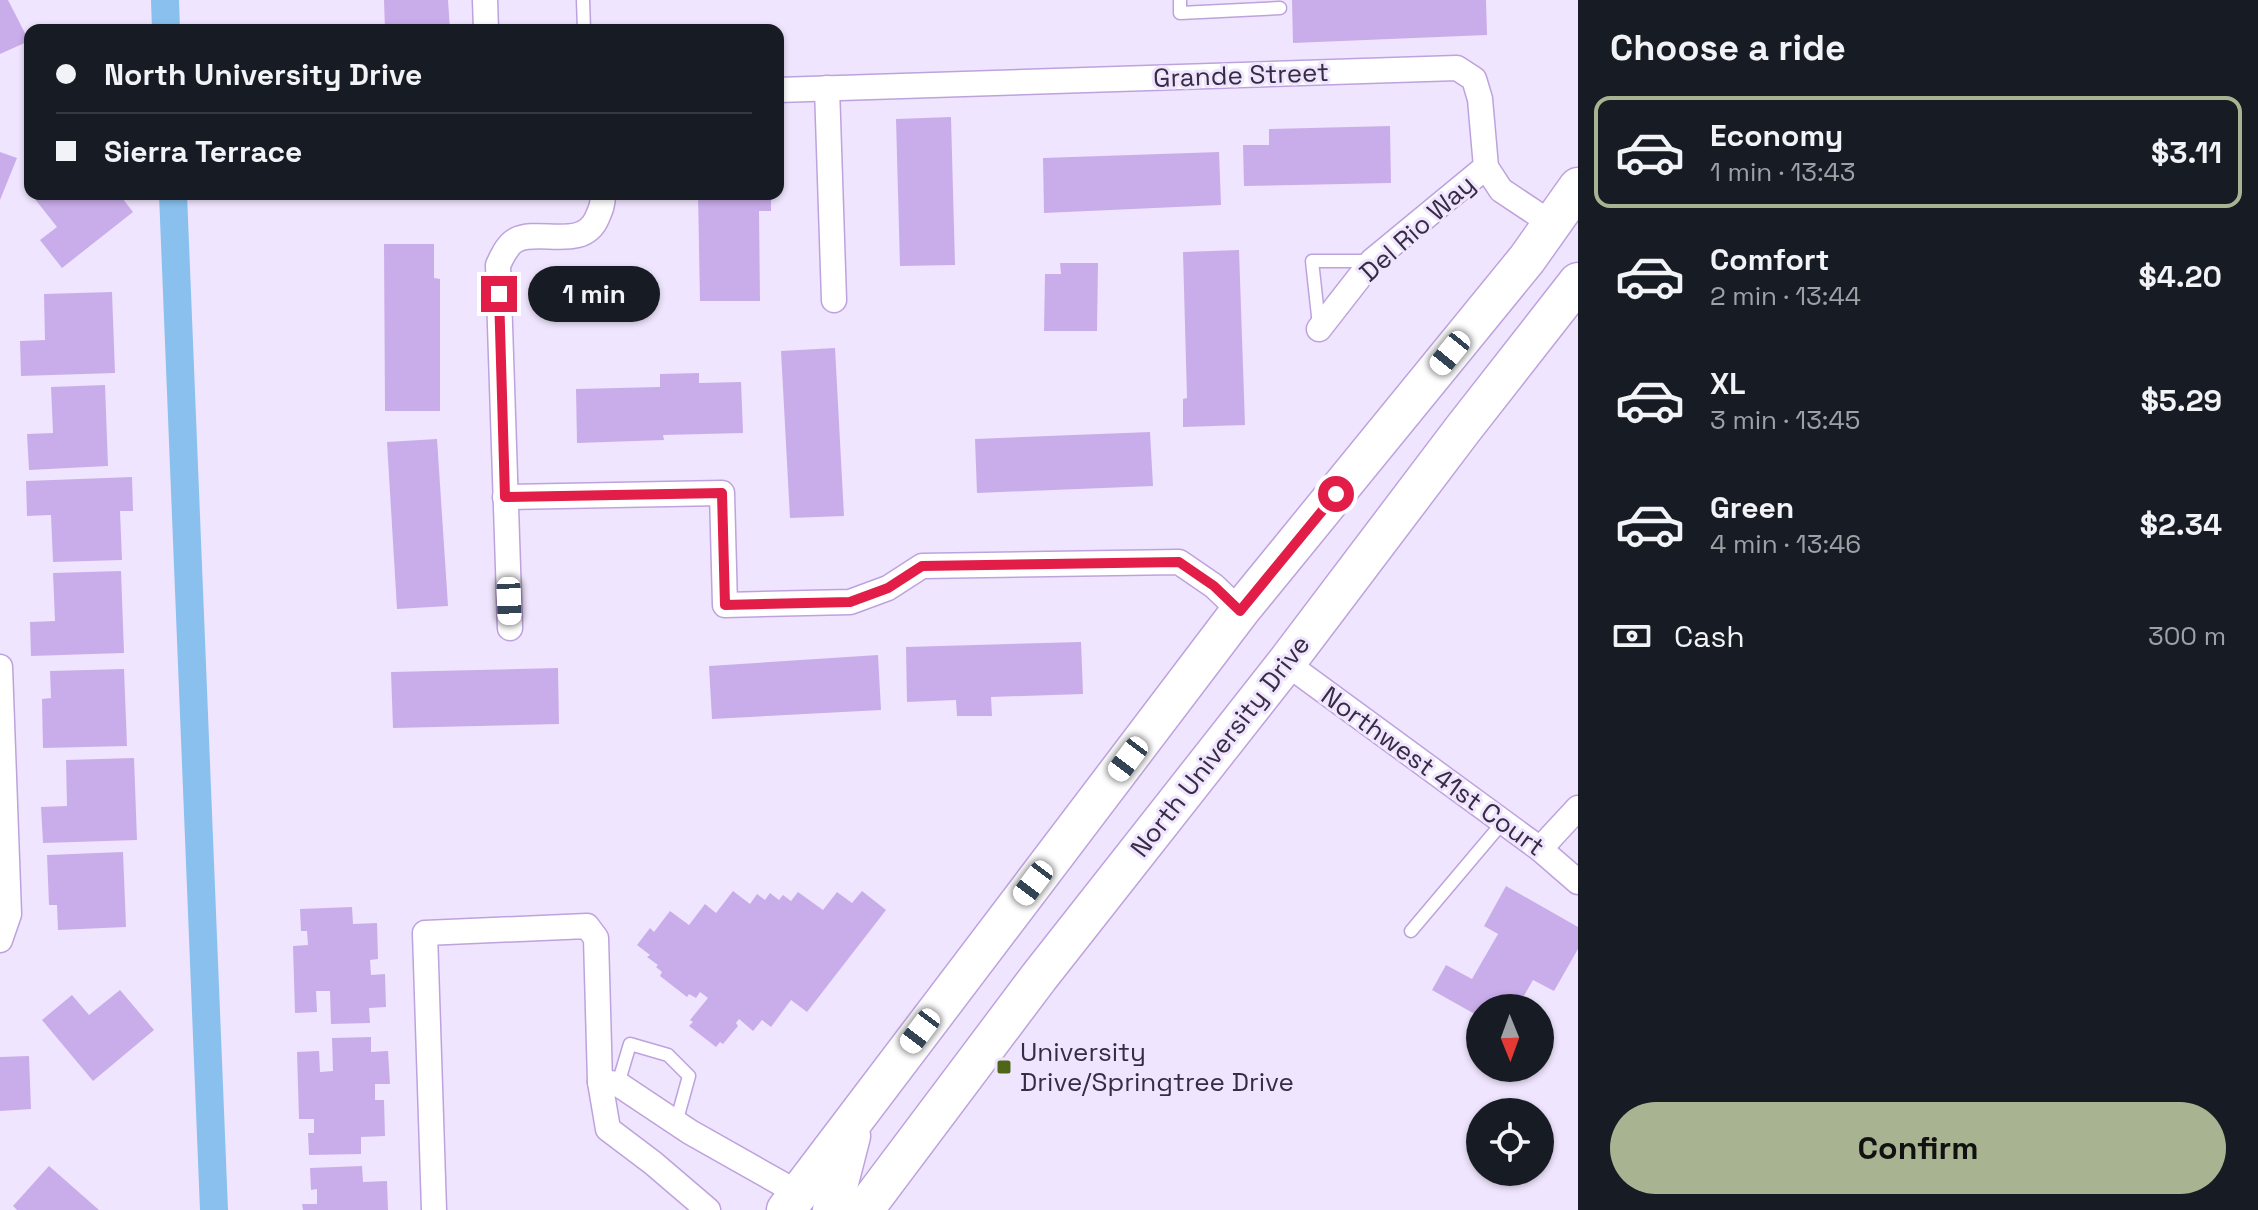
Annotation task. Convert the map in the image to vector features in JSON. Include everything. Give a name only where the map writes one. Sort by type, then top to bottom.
[{"type":"main road","points":[[792,1201],[1240,611],[1527,259],[1578,187]]},
{"type":"main road","points":[[1530,343],[1528,318],[1553,282],[1551,261],[1543,236]]},
{"type":"main road","name":"North University Drive","points":[[864,1210],[1039,977],[1286,663],[1578,282]]},
{"type":"main road","points":[[832,1210],[857,1114]]},
{"type":"street","points":[[485,0],[486,24]]},
{"type":"street","name":"Grande Street","points":[[784,90],[1457,68],[1474,79],[1480,99],[1486,167]]},
{"type":"street","points":[[827,88],[834,300]]},
{"type":"street","points":[[1486,167],[1501,190],[1543,236]]},
{"type":"street","name":"Del Rio Way","points":[[1319,329],[1372,261],[1486,167]]},
{"type":"street","points":[[510,628],[498,265],[508,246],[519,238],[576,236],[594,226],[603,200]]},
{"type":"street","points":[[505,497],[722,493],[725,605],[850,602],[888,588],[922,566],[1179,562],[1214,586],[1240,611]]},
{"type":"street","name":"Northwest 41st Court","points":[[1286,663],[1540,849],[1578,882]]},
{"type":"street","points":[[0,667],[9,914],[0,940]]},
{"type":"street","points":[[1540,849],[1578,808]]},
{"type":"street","points":[[434,1210],[425,933],[587,926],[596,938],[609,1083],[608,1129],[708,1210]]},
{"type":"street","points":[[609,1083],[676,1123],[792,1201]]},
{"type":"lane","points":[[583,0],[584,24]]},
{"type":"lane","points":[[1180,0],[1180,13],[1280,8]]},
{"type":"lane","points":[[1319,329],[1312,261],[1372,261]]},
{"type":"lane","points":[[1411,931],[1503,822]]},
{"type":"lane","points":[[609,1083],[630,1044],[668,1055],[689,1076],[676,1123]]},
{"type":"building","points":[[0,0],[8,0],[24,31],[24,43],[0,54]]},
{"type":"building","points":[[384,0],[448,0],[450,24],[385,24]]},
{"type":"building","points":[[1292,0],[1486,0],[1487,35],[1293,43]]},
{"type":"building","points":[[951,117],[955,265],[900,266],[896,119]]},
{"type":"building","points":[[1390,126],[1391,183],[1244,186],[1243,145],[1269,145],[1269,129]]},
{"type":"building","points":[[0,152],[17,158],[0,200]]},
{"type":"building","points":[[1219,152],[1221,205],[1044,213],[1043,158]]},
{"type":"building","points":[[36,200],[124,200],[133,212],[62,268],[40,240],[57,227]]},
{"type":"building","points":[[698,200],[771,200],[771,211],[759,211],[760,301],[700,301]]},
{"type":"building","points":[[384,244],[434,244],[434,278],[440,279],[440,411],[385,411]]},
{"type":"building","points":[[1239,250],[1245,425],[1183,427],[1183,399],[1187,398],[1183,252]]},
{"type":"building","points":[[1060,263],[1098,263],[1097,331],[1044,331],[1045,274],[1061,274]]},
{"type":"building","points":[[112,292],[115,373],[21,376],[20,341],[45,340],[44,294]]},
{"type":"building","points":[[835,348],[844,516],[790,518],[781,351]]},
{"type":"building","points":[[699,373],[699,383],[741,382],[743,433],[663,435],[664,440],[577,443],[576,389],[660,387],[660,374]]},
{"type":"building","points":[[105,385],[108,466],[29,470],[27,434],[53,433],[51,387]]},
{"type":"building","points":[[1150,432],[1153,486],[977,493],[975,439]]},
{"type":"building","points":[[437,439],[448,606],[397,609],[387,442]]},
{"type":"building","points":[[132,477],[133,511],[120,511],[122,560],[53,562],[51,515],[27,516],[26,481]]},
{"type":"building","points":[[121,571],[124,653],[31,656],[30,622],[55,621],[53,573]]},
{"type":"building","points":[[1081,642],[1083,694],[991,697],[992,716],[957,716],[956,700],[907,702],[906,647]]},
{"type":"building","points":[[878,655],[881,710],[712,719],[709,666]]},
{"type":"building","points":[[558,668],[559,724],[393,728],[391,672]]},
{"type":"building","points":[[124,669],[127,746],[43,748],[42,699],[51,698],[50,671]]},
{"type":"building","points":[[134,758],[137,840],[43,843],[41,807],[67,806],[66,760]]},
{"type":"building","points":[[123,852],[126,927],[58,930],[57,905],[49,905],[47,855]]},
{"type":"building","points":[[1506,886],[1578,927],[1578,949],[1554,991],[1533,980],[1525,994],[1466,994],[1466,1009],[1432,990],[1446,965],[1472,979],[1498,934],[1484,926]]},
{"type":"building","points":[[733,891],[750,904],[757,894],[765,900],[770,893],[779,900],[783,895],[791,901],[798,892],[823,910],[837,892],[852,903],[862,891],[886,910],[807,1012],[791,1000],[771,1027],[762,1020],[753,1031],[739,1019],[736,1023],[738,1026],[723,1044],[720,1042],[716,1047],[689,1026],[693,1022],[690,1020],[708,998],[700,992],[696,998],[689,994],[687,997],[660,976],[662,972],[656,967],[658,965],[637,945],[650,928],[654,932],[670,911],[689,925],[705,904],[716,913]]},
{"type":"building","points":[[352,907],[353,924],[377,923],[378,959],[370,960],[371,975],[385,974],[386,1007],[369,1008],[370,1023],[331,1024],[330,991],[316,991],[317,1012],[295,1013],[293,946],[308,945],[307,931],[301,931],[300,909]]},
{"type":"building","points":[[120,990],[154,1030],[93,1081],[42,1020],[72,995],[89,1015]]},
{"type":"building","points":[[371,1037],[371,1052],[388,1051],[390,1084],[375,1084],[375,1100],[384,1100],[385,1136],[361,1137],[361,1154],[309,1155],[308,1133],[314,1133],[314,1119],[299,1119],[297,1052],[319,1051],[320,1072],[333,1071],[332,1038]]},
{"type":"building","points":[[29,1056],[31,1109],[0,1111],[0,1057]]},
{"type":"building","points":[[49,1166],[99,1210],[17,1210],[13,1206]]},
{"type":"building","points":[[362,1166],[363,1182],[387,1181],[388,1210],[303,1210],[302,1204],[317,1204],[317,1189],[311,1190],[310,1168]]},
{"type":"waterway","points":[[165,0],[166,24]]},
{"type":"waterway","points":[[173,200],[214,1210]]},
{"type":"place","name":"University Drive/Springtree Drive","points":[[1004,1067]]},
{"type":"route","points":[[499,294],[505,497],[722,493],[725,605],[850,602],[888,588],[922,566],[1179,562],[1214,586],[1240,611],[1336,494]]}]
